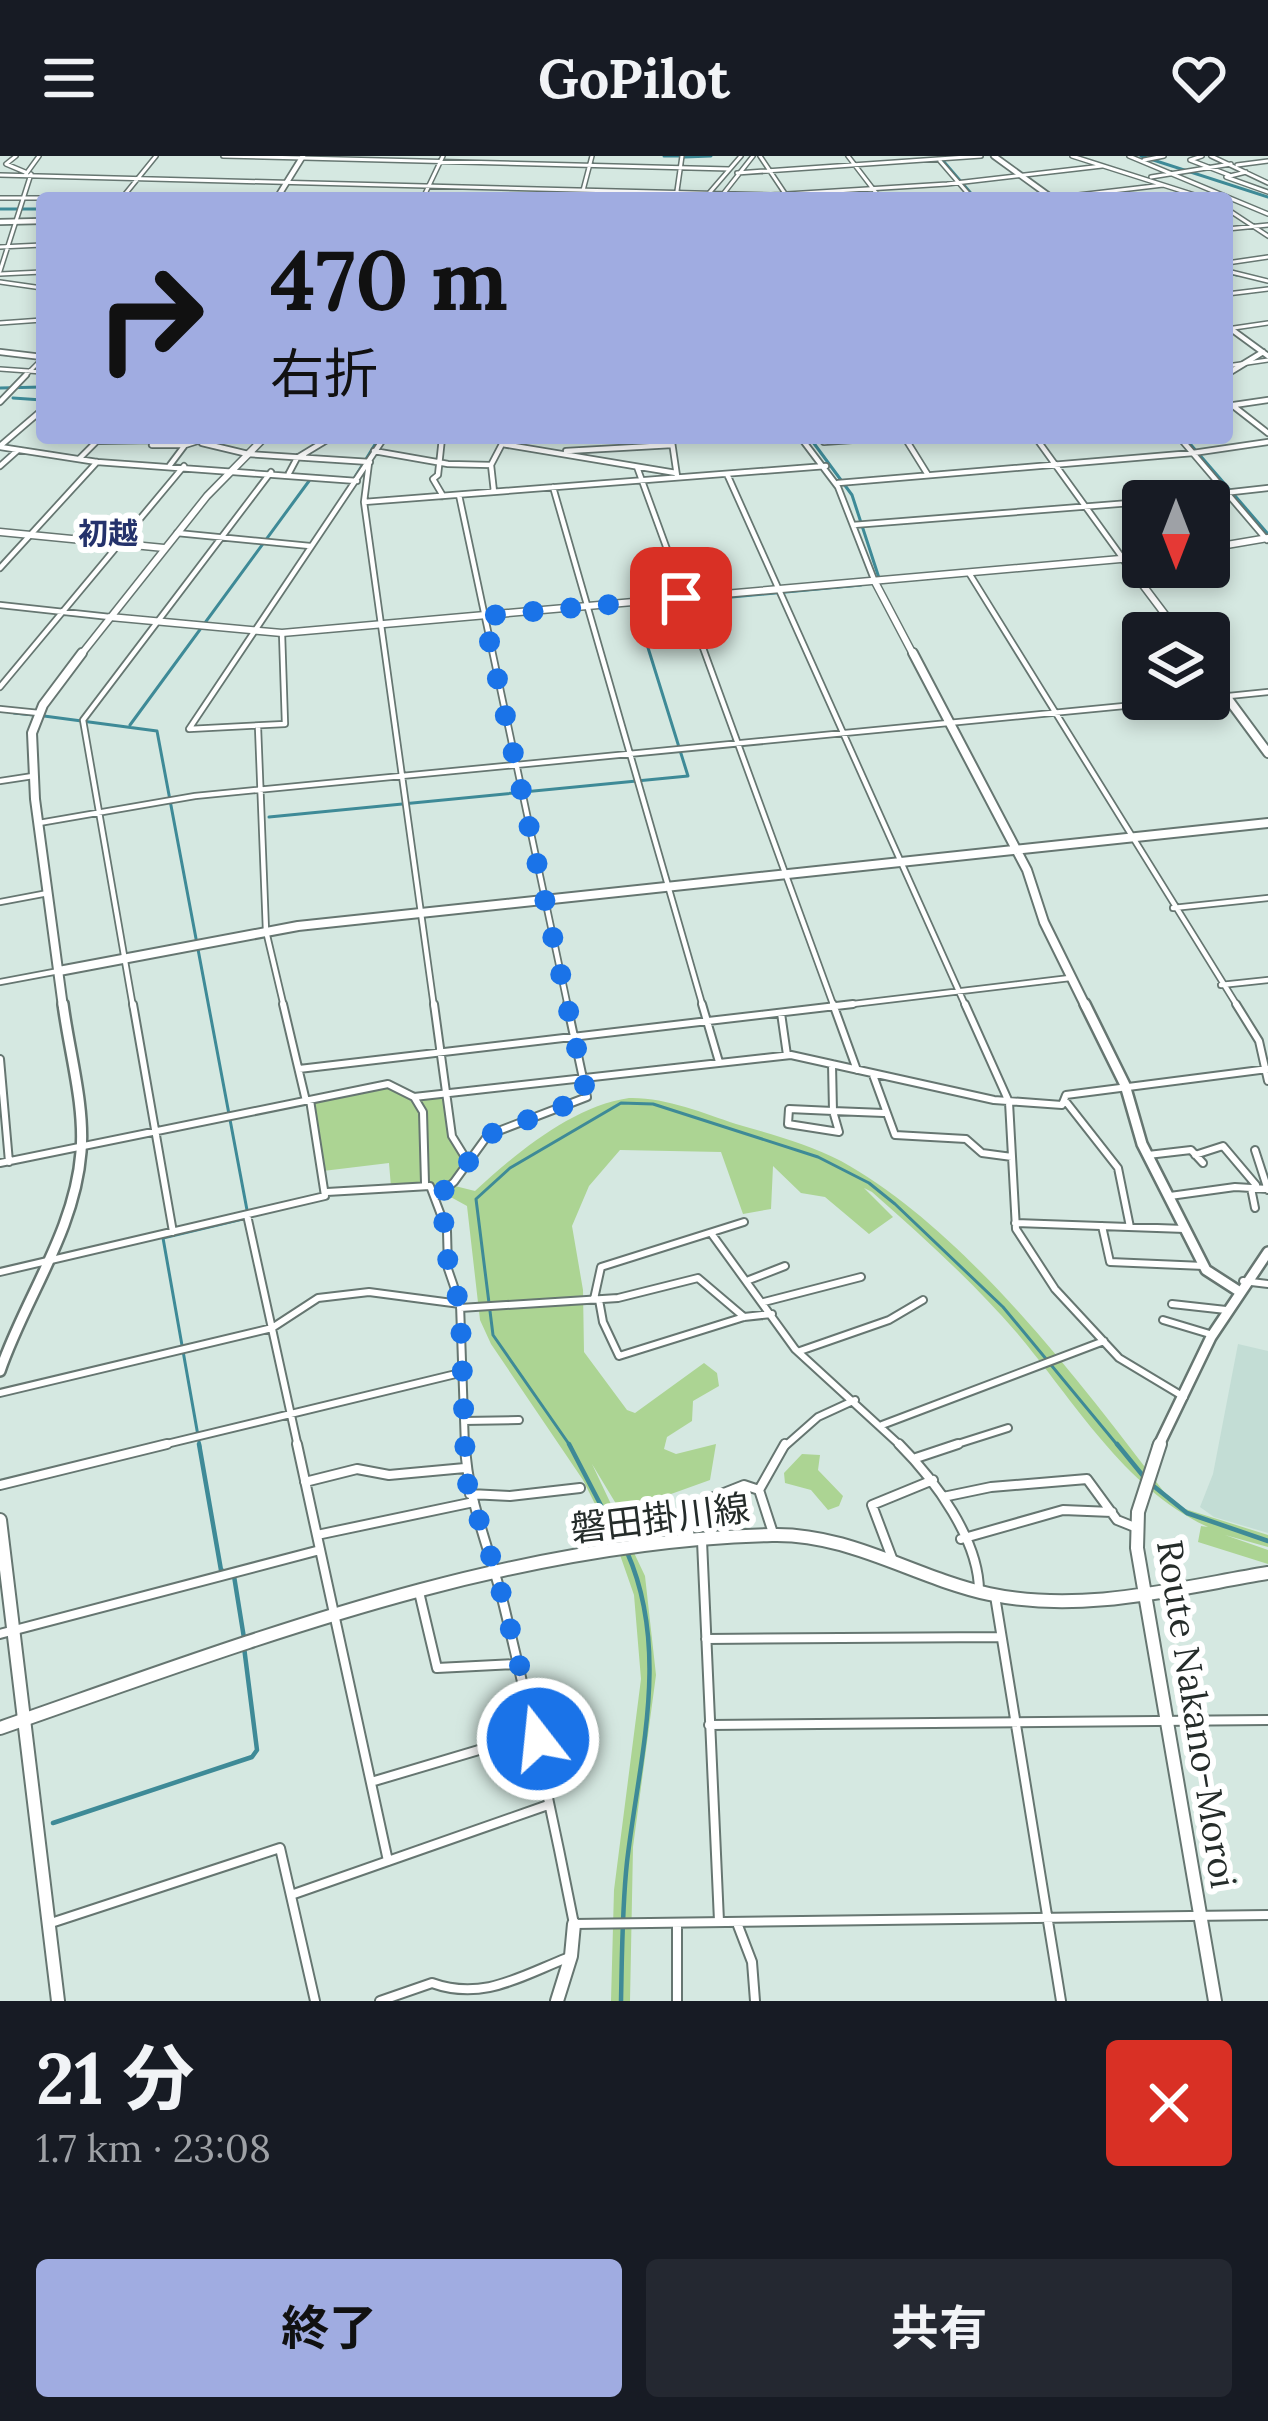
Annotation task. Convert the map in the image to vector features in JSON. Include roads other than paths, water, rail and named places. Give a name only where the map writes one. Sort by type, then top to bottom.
[{"type":"street","points":[[16,156],[6,164],[26,174]]},
{"type":"street","points":[[36,272],[0,273],[25,197],[26,174],[39,156]]},
{"type":"street","points":[[127,192],[155,156]]},
{"type":"street","points":[[223,156],[730,169]]},
{"type":"street","points":[[583,192],[592,156]]},
{"type":"street","points":[[677,191],[682,156]]},
{"type":"street","points":[[0,175],[710,192],[741,156]]},
{"type":"street","points":[[723,192],[752,156]]},
{"type":"street","points":[[760,156],[784,192]]},
{"type":"street","points":[[848,156],[875,192]]},
{"type":"street","points":[[737,173],[980,156]]},
{"type":"street","points":[[994,156],[1044,192]]},
{"type":"street","points":[[1072,156],[1190,192]]},
{"type":"street","points":[[1129,156],[1222,192]]},
{"type":"street","points":[[1110,167],[1164,156]]},
{"type":"street","points":[[1182,161],[1202,156]]},
{"type":"street","points":[[1213,157],[1224,156]]},
{"type":"street","points":[[1250,156],[1265,162]]},
{"type":"street","points":[[281,192],[303,157]]},
{"type":"street","points":[[1213,157],[1260,180],[1268,177]]},
{"type":"street","points":[[427,192],[441,159]]},
{"type":"street","points":[[940,160],[966,192]]},
{"type":"street","points":[[1190,160],[1229,176],[1246,172]]},
{"type":"street","points":[[1141,177],[1265,162]]},
{"type":"street","points":[[0,164],[26,174]]},
{"type":"street","points":[[1252,165],[1268,177]]},
{"type":"street","points":[[836,192],[1102,166]]},
{"type":"street","points":[[1229,176],[1268,192]]},
{"type":"street","points":[[1253,176],[1268,177]]},
{"type":"street","points":[[1101,192],[1167,184]]},
{"type":"street","points":[[1207,192],[1216,189]]},
{"type":"street","points":[[0,198],[36,197]]},
{"type":"street","points":[[1233,197],[1268,214]]},
{"type":"street","points":[[1233,213],[1268,236]]},
{"type":"street","points":[[0,222],[36,220]]},
{"type":"street","points":[[1233,229],[1268,225]]},
{"type":"street","points":[[0,247],[36,245]]},
{"type":"street","points":[[1233,261],[1268,257]]},
{"type":"street","points":[[1233,273],[1268,280]]},
{"type":"street","points":[[0,282],[36,286]]},
{"type":"street","points":[[1233,293],[1268,289]]},
{"type":"street","points":[[1,319],[36,320]]},
{"type":"street","points":[[1233,327],[1268,323]]},
{"type":"street","points":[[1233,331],[1267,354]]},
{"type":"street","points":[[36,357],[3,352],[0,365],[36,371]]},
{"type":"street","points":[[1233,368],[1267,354]]},
{"type":"street","points":[[0,402],[36,365]]},
{"type":"street","points":[[1233,404],[1268,400]]},
{"type":"street","points":[[1233,408],[1268,433]]},
{"type":"street","points":[[0,446],[36,415]]},
{"type":"street","points":[[25,425],[36,427]]},
{"type":"street","points":[[838,482],[1192,454],[1268,442]]},
{"type":"street","points":[[80,458],[94,444]]},
{"type":"street","points":[[152,444],[191,444]]},
{"type":"street","points":[[221,444],[248,454],[369,463]]},
{"type":"street","points":[[0,1371],[14,1331],[75,1204],[82,1146],[30,746],[39,713],[164,548],[258,444]]},
{"type":"street","points":[[288,474],[302,455],[320,444]]},
{"type":"street","points":[[281,633],[285,724],[189,729],[379,444]]},
{"type":"street","points":[[441,444],[434,479],[443,496]]},
{"type":"street","points":[[494,492],[491,465],[499,444]]},
{"type":"street","points":[[516,444],[676,475]]},
{"type":"street","points":[[563,453],[631,444]]},
{"type":"street","points":[[671,444],[676,475]]},
{"type":"street","points":[[806,444],[838,482],[874,582],[1017,850],[1044,922],[1125,1085],[1148,1155],[1204,1266],[1214,1278],[1240,1285],[1268,1284]]},
{"type":"street","points":[[908,444],[928,475]]},
{"type":"street","points":[[1040,444],[1122,557]]},
{"type":"street","points":[[1184,444],[1216,480]]},
{"type":"street","points":[[0,446],[97,461],[357,481]]},
{"type":"street","points":[[170,465],[185,446]]},
{"type":"street","points":[[0,466],[18,449]]},
{"type":"street","points":[[374,451],[491,465]]},
{"type":"street","points":[[0,568],[97,461]]},
{"type":"street","points":[[369,463],[364,502],[454,1144],[469,1162]]},
{"type":"street","points":[[0,688],[184,466]]},
{"type":"street","points":[[364,502],[826,466]]},
{"type":"street","points":[[637,467],[856,1070]]},
{"type":"street","points":[[173,1232],[83,720],[271,472]]},
{"type":"street","points":[[727,474],[1009,1102],[1014,1222],[1048,1280],[1103,1341],[1142,1375],[1184,1397]]},
{"type":"street","points":[[553,487],[718,1062]]},
{"type":"street","points":[[1230,494],[1268,488]]},
{"type":"street","points":[[435,1198],[488,1135],[587,1097],[459,495]]},
{"type":"street","points":[[1230,495],[1267,539]]},
{"type":"street","points":[[853,525],[1122,503]]},
{"type":"street","points":[[0,532],[164,548]]},
{"type":"street","points":[[177,533],[311,547]]},
{"type":"street","points":[[1230,545],[1267,539]]},
{"type":"street","points":[[0,605],[253,634],[281,633],[1122,560]]},
{"type":"street","points":[[969,574],[1259,1041],[1268,1081]]},
{"type":"street","points":[[1145,588],[1163,612]]},
{"type":"street","points":[[1230,696],[1268,692]]},
{"type":"street","points":[[1230,700],[1268,752]]},
{"type":"street","points":[[39,823],[262,790],[1122,706]]},
{"type":"street","points":[[0,709],[39,713]]},
{"type":"street","points":[[258,727],[266,931],[327,1192]]},
{"type":"street","points":[[0,782],[33,776]]},
{"type":"street","points":[[0,982],[266,931],[1268,823]]},
{"type":"street","points":[[0,902],[48,893]]},
{"type":"street","points":[[1173,908],[1268,898]]},
{"type":"street","points":[[299,1069],[1074,978]]},
{"type":"street","points":[[1221,985],[1268,980]]},
{"type":"street","points":[[781,1013],[787,1055]]},
{"type":"street","points":[[414,1097],[787,1055],[1009,1102],[1067,1103]]},
{"type":"street","points":[[0,1059],[4,1162],[388,1084],[414,1097],[423,1112],[425,1184],[447,1231],[448,1269],[460,1306],[465,1468],[536,1733],[574,1924],[571,1956],[557,2001]]},
{"type":"street","points":[[832,1064],[833,1113],[839,1132],[788,1124],[789,1109],[833,1113],[884,1113]]},
{"type":"street","points":[[1130,1227],[1118,1168],[1067,1103],[1066,1095],[1267,1068]]},
{"type":"street","points":[[872,1073],[895,1135],[966,1139],[982,1153],[1012,1157]]},
{"type":"street","points":[[1195,1155],[1222,1146],[1262,1189]]},
{"type":"street","points":[[1148,1155],[1190,1150],[1203,1163]]},
{"type":"street","points":[[1255,1150],[1262,1189],[1255,1208]]},
{"type":"street","points":[[0,1272],[327,1192],[425,1184]]},
{"type":"street","points":[[1168,1196],[1262,1189]]},
{"type":"street","points":[[247,1215],[388,1861]]},
{"type":"street","points":[[744,1222],[602,1267],[596,1300],[620,1356],[744,1317],[772,1314]]},
{"type":"street","points":[[1014,1222],[1185,1229]]},
{"type":"street","points":[[1102,1226],[1110,1262],[1204,1266]]},
{"type":"street","points":[[711,1233],[798,1352],[882,1425],[933,1480],[979,1568],[979,1591]]},
{"type":"street","name":"Route Nakano-Moroi","points":[[1215,2001],[1137,1528],[1150,1470],[1184,1397],[1240,1285],[1268,1252]]},
{"type":"street","points":[[749,1280],[784,1266]]},
{"type":"street","points":[[764,1303],[861,1276]]},
{"type":"street","points":[[0,1393],[272,1328],[318,1298],[369,1292],[476,1309],[596,1300],[698,1278],[744,1317]]},
{"type":"street","points":[[798,1352],[889,1320],[923,1300]]},
{"type":"street","points":[[1172,1304],[1226,1310]]},
{"type":"street","points":[[1162,1320],[1214,1335]]},
{"type":"street","points":[[882,1425],[1103,1341]]},
{"type":"street","points":[[0,1485],[460,1372]]},
{"type":"street","points":[[774,1535],[759,1490],[788,1440],[818,1417],[855,1400]]},
{"type":"street","points":[[464,1421],[519,1420]]},
{"type":"street","points":[[916,1458],[1008,1428]]},
{"type":"street","points":[[305,1482],[357,1469],[389,1474],[465,1468]]},
{"type":"street","points":[[892,1558],[872,1504],[933,1480]]},
{"type":"street","points":[[943,1497],[991,1486],[1087,1480],[1124,1525],[1137,1528]]},
{"type":"street","points":[[719,1921],[706,1639],[696,1541],[686,1508],[744,1485],[759,1490]]},
{"type":"street","points":[[317,1535],[472,1498],[580,1488]]},
{"type":"street","points":[[962,1539],[1063,1510],[1112,1512]]},
{"type":"street","points":[[0,1520],[6,1632],[24,1720],[58,2001]]},
{"type":"street","name":"磐田掛川線","points":[[0,1728],[418,1592],[616,1547],[774,1535],[838,1541],[979,1591],[1067,1603],[1268,1574]]},
{"type":"street","points":[[6,1632],[320,1550]]},
{"type":"street","points":[[418,1592],[437,1668],[517,1664]]},
{"type":"street","points":[[994,1595],[1061,2001]]},
{"type":"street","points":[[706,1639],[999,1637]]},
{"type":"street","points":[[709,1726],[1268,1720]]},
{"type":"street","points":[[371,1782],[440,1763],[464,1750],[536,1733]]},
{"type":"street","points":[[291,1895],[549,1805]]},
{"type":"street","points":[[48,1924],[280,1848],[315,2001]]},
{"type":"street","points":[[574,1924],[1268,1915]]},
{"type":"street","points":[[737,1922],[752,1962],[755,2001]]},
{"type":"street","points":[[677,1923],[677,2001]]},
{"type":"street","points":[[380,2001],[432,1983],[457,1994],[475,1994],[571,1956]]},
{"type":"waterway","points":[[664,156],[680,156]]},
{"type":"waterway","points":[[684,157],[711,156]]},
{"type":"waterway","points":[[939,156],[970,192]]},
{"type":"waterway","points":[[1141,156],[1268,197]]},
{"type":"waterway","points":[[0,209],[36,209]]},
{"type":"waterway","points":[[1233,274],[1237,275]]},
{"type":"waterway","points":[[0,388],[36,387]]},
{"type":"waterway","points":[[13,398],[36,400]]},
{"type":"waterway","points":[[355,477],[375,444]]},
{"type":"waterway","points":[[814,444],[852,495],[880,581]]},
{"type":"waterway","points":[[1190,444],[1268,534]]},
{"type":"waterway","points":[[130,725],[309,481]]},
{"type":"waterway","points":[[269,817],[688,776],[635,606],[861,585]]},
{"type":"waterway","points":[[14,713],[34,715]]},
{"type":"waterway","points":[[44,716],[157,731],[247,1210]]},
{"type":"waterway","points":[[569,1445],[493,1335],[476,1199],[510,1168],[621,1103],[653,1104],[818,1157],[869,1183],[1003,1307],[1119,1447]]},
{"type":"waterway","points":[[200,1447],[163,1238],[247,1218]]},
{"type":"waterway","points":[[199,1444],[221,1570],[226,1572]]},
{"type":"waterway","points":[[1117,1444],[1144,1477]]},
{"type":"waterway","points":[[569,1445],[621,1544]]},
{"type":"waterway","points":[[1151,1484],[1187,1513],[1268,1541]]},
{"type":"waterway","points":[[621,2001],[625,1879],[650,1667],[640,1590],[627,1552]]},
{"type":"waterway","points":[[234,1576],[244,1638]]},
{"type":"waterway","points":[[53,1823],[252,1757],[257,1750],[244,1647]]},
{"type":"district","name":"初越","points":[[108,533]]}]
